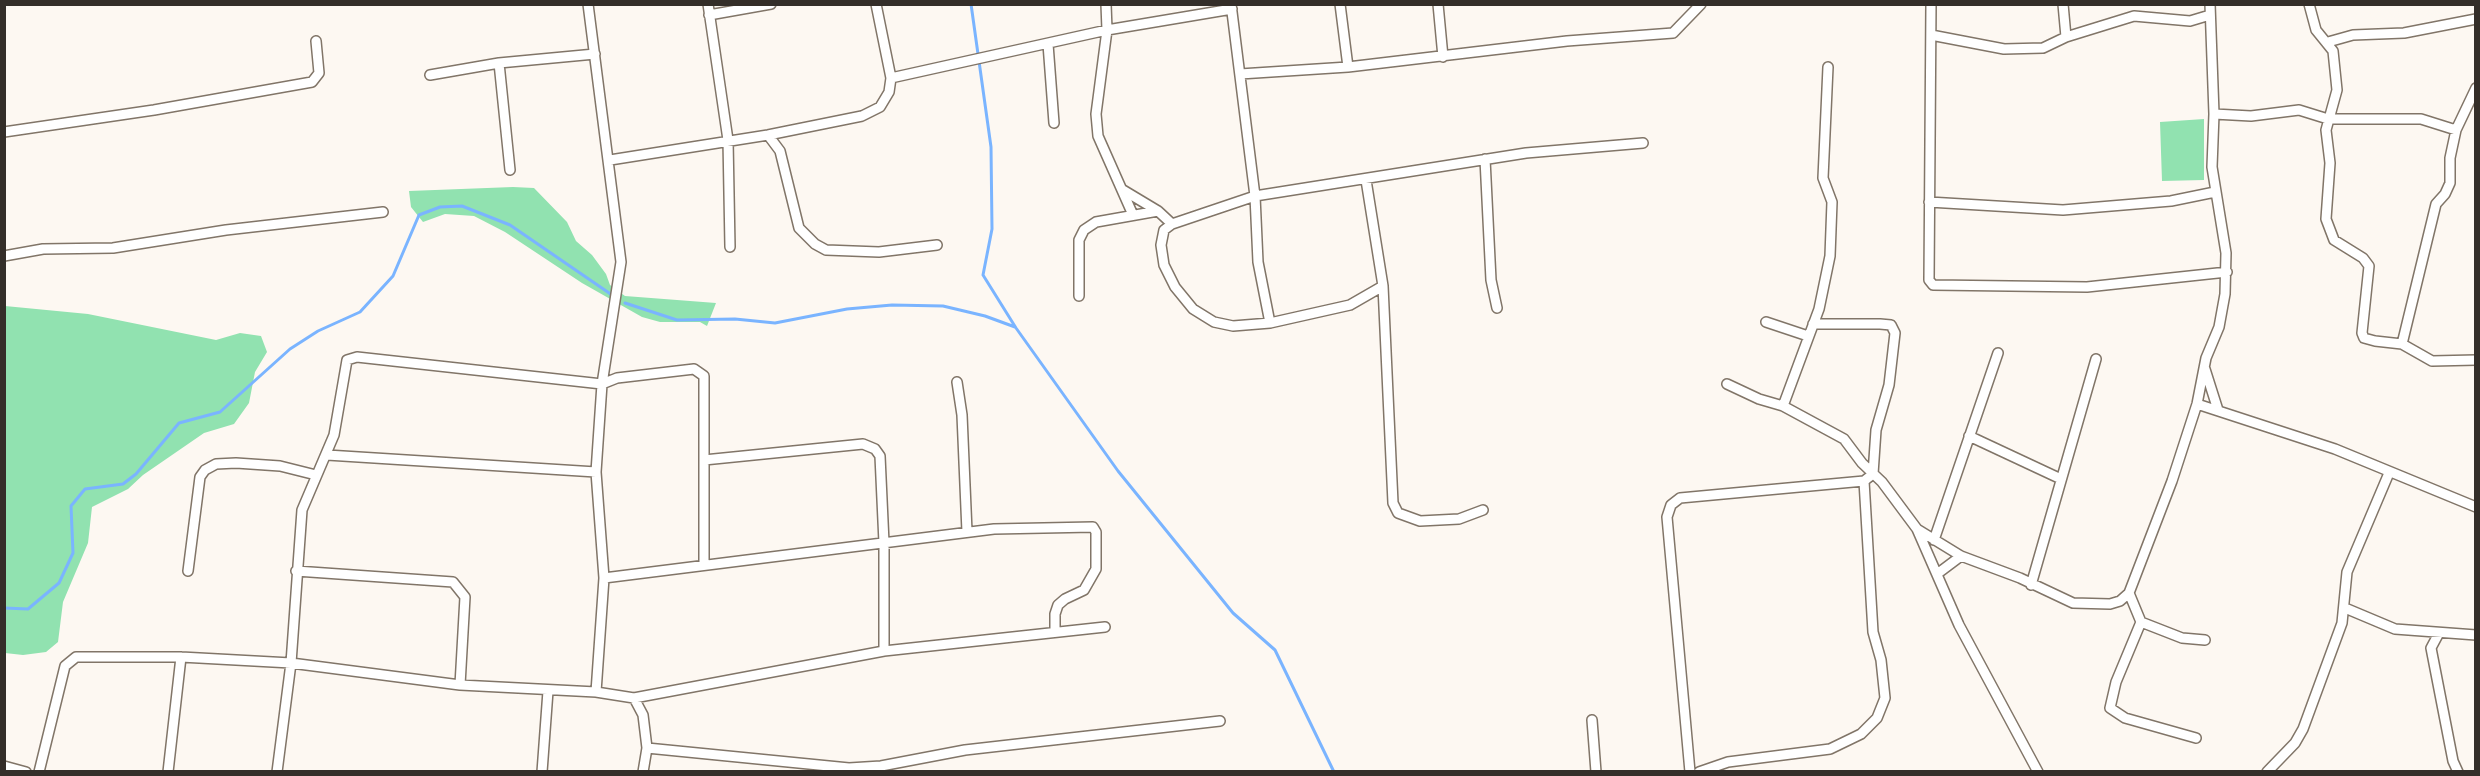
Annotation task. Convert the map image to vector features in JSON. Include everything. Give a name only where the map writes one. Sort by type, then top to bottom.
[{"type":"street","points":[[588,4],[610,160],[621,262],[602,384],[596,472],[604,578],[596,692]]},
{"type":"street","points":[[730,247],[729,140],[709,10],[771,4]]},
{"type":"street","points":[[610,160],[768,135],[862,116],[880,106],[889,92],[891,78],[876,4]]},
{"type":"street","points":[[1106,4],[1107,30],[1096,114],[1098,136],[1124,190],[1133,215]]},
{"type":"street","points":[[1340,4],[1348,67]]},
{"type":"street","points":[[1438,4],[1443,57]]},
{"type":"street","points":[[1240,74],[1348,67],[1567,41],[1673,33],[1701,4]]},
{"type":"street","points":[[1932,4],[1929,280],[1939,286],[2087,287],[2227,272]]},
{"type":"street","points":[[2063,4],[2066,37]]},
{"type":"street","points":[[1917,529],[1961,556],[2020,578],[2073,603],[2091,606],[2110,604],[2120,601],[2129,593],[2172,481],[2197,404],[2212,339],[2223,313],[2227,272],[2212,167],[2214,114],[2210,4]]},
{"type":"street","points":[[2309,4],[2316,30],[2333,51],[2337,90],[2326,130],[2330,163],[2326,208],[2329,229],[2334,240],[2363,258],[2369,266],[2362,333],[2364,338],[2375,342],[2402,344],[2432,361],[2475,360]]},
{"type":"street","points":[[891,78],[1107,30],[1232,7],[1255,196],[1258,262],[1270,323]]},
{"type":"street","points":[[1931,35],[2004,49],[2050,47],[2066,37],[2134,16],[2190,21],[2210,15]]},
{"type":"street","points":[[2328,42],[2353,35],[2404,33],[2475,19]]},
{"type":"street","points":[[4,132],[176,106],[312,82],[320,73],[316,40]]},
{"type":"street","points":[[1048,44],[1054,123]]},
{"type":"street","points":[[430,75],[499,63],[595,54]]},
{"type":"street","points":[[499,63],[510,170]]},
{"type":"street","points":[[1783,406],[1819,309],[1830,256],[1832,201],[1823,178],[1828,67]]},
{"type":"street","points":[[2402,344],[2436,204],[2445,194],[2450,183],[2450,158],[2456,130],[2475,88]]},
{"type":"street","points":[[2214,114],[2251,116],[2298,110],[2328,119],[2421,119],[2456,130]]},
{"type":"street","points":[[768,135],[780,151],[800,228],[815,244],[826,250],[879,252],[937,244]]},
{"type":"street","points":[[1383,286],[1350,305],[1270,323],[1233,326],[1214,322],[1193,309],[1174,287],[1164,265],[1161,245],[1164,230],[1172,224],[1255,196],[1526,153],[1643,143]]},
{"type":"street","points":[[1485,159],[1491,280],[1497,308]]},
{"type":"street","points":[[1366,180],[1383,286],[1393,503],[1398,513],[1420,521],[1458,519],[1483,510]]},
{"type":"street","points":[[1124,190],[1158,211],[1172,224]]},
{"type":"street","points":[[1929,201],[2063,210],[2171,201],[2215,192]]},
{"type":"street","points":[[1079,296],[1078,252],[1079,240],[1084,230],[1096,222],[1158,211]]},
{"type":"street","points":[[4,256],[43,249],[113,248],[226,230],[383,212]]},
{"type":"street","points":[[1766,322],[1808,336]]},
{"type":"street","points":[[1813,324],[1891,325],[1895,333],[1889,385],[1878,418],[1873,450],[1873,474]]},
{"type":"street","points":[[1934,540],[1998,353]]},
{"type":"street","points":[[277,771],[291,663],[302,510],[334,435],[345,362],[349,358],[357,357],[602,384],[617,378],[699,370],[705,376],[704,565]]},
{"type":"street","points":[[2031,585],[2096,359]]},
{"type":"street","points":[[2205,369],[2218,410]]},
{"type":"street","points":[[957,382],[962,415],[968,532]]},
{"type":"street","points":[[1727,384],[1759,399],[1783,406],[1844,439],[1873,474],[1917,529],[1959,625],[2038,771]]},
{"type":"street","points":[[2197,404],[2335,449],[2475,507]]},
{"type":"street","points":[[1969,436],[2061,479]]},
{"type":"street","points":[[704,460],[863,444],[875,449],[880,456],[884,543],[884,651]]},
{"type":"street","points":[[327,455],[596,472]]},
{"type":"street","points":[[188,571],[200,477],[205,470],[216,464],[236,463],[280,466],[316,475]]},
{"type":"street","points":[[2267,771],[2295,743],[2303,729],[2345,608],[2348,572],[2389,472]]},
{"type":"street","points":[[1690,771],[1667,517],[1671,505],[1680,498],[1864,481],[1873,474]]},
{"type":"street","points":[[1699,771],[1728,762],[1830,749],[1861,734],[1877,718],[1886,698],[1881,660],[1873,632],[1864,481]]},
{"type":"street","points":[[604,578],[968,532],[1092,527],[1096,532],[1096,568],[1084,590],[1065,598],[1058,605],[1055,614],[1055,630]]},
{"type":"street","points":[[1937,574],[1961,556]]},
{"type":"street","points":[[296,571],[447,579],[453,582],[462,590],[465,597],[460,685]]},
{"type":"street","points":[[2129,593],[2141,622],[2116,682],[2110,708],[2125,718],[2196,738]]},
{"type":"street","points":[[2345,608],[2383,626],[2475,635]]},
{"type":"street","points":[[2141,622],[2182,638],[2205,640]]},
{"type":"street","points":[[39,771],[65,666],[70,660],[83,656],[181,657],[291,663],[460,685],[596,692],[634,698],[884,651],[1055,630],[1105,627]]},
{"type":"street","points":[[2439,633],[2432,648],[2453,760],[2458,771]]},
{"type":"street","points":[[168,771],[181,657]]},
{"type":"street","points":[[542,771],[548,691]]},
{"type":"street","points":[[634,698],[643,715],[647,748],[643,771]]},
{"type":"street","points":[[1592,720],[1596,771]]},
{"type":"street","points":[[647,748],[849,768],[881,766],[965,750],[1220,721]]},
{"type":"street","points":[[4,766],[26,771]]},
{"type":"street","points":[[881,766],[890,771]]},
{"type":"green space","points":[[2204,119],[2204,180],[2162,181],[2160,122]]},
{"type":"green space","points":[[534,188],[567,222],[576,241],[592,255],[606,274],[610,285],[625,296],[716,303],[707,326],[700,322],[660,322],[642,317],[582,283],[505,232],[474,216],[445,214],[423,222],[411,207],[409,191]]},
{"type":"green space","points":[[5,306],[88,314],[216,340],[240,333],[261,336],[267,352],[255,372],[249,403],[234,424],[204,433],[143,475],[128,489],[92,507],[88,543],[63,602],[58,642],[46,652],[23,655],[5,653]]},
{"type":"waterway","points":[[971,4],[991,147],[992,229],[983,275],[1016,328],[1118,471],[1233,613],[1275,650],[1334,772]]},
{"type":"waterway","points":[[4,608],[28,609],[59,583],[73,553],[71,506],[85,489],[123,484],[136,474],[179,423],[220,412],[290,349],[318,331],[360,312],[393,276],[419,215],[440,207],[462,206],[510,225],[612,295]]},
{"type":"waterway","points":[[625,303],[677,320],[735,319],[775,323],[847,309],[892,305],[943,306],[985,316],[1015,327]]}]
